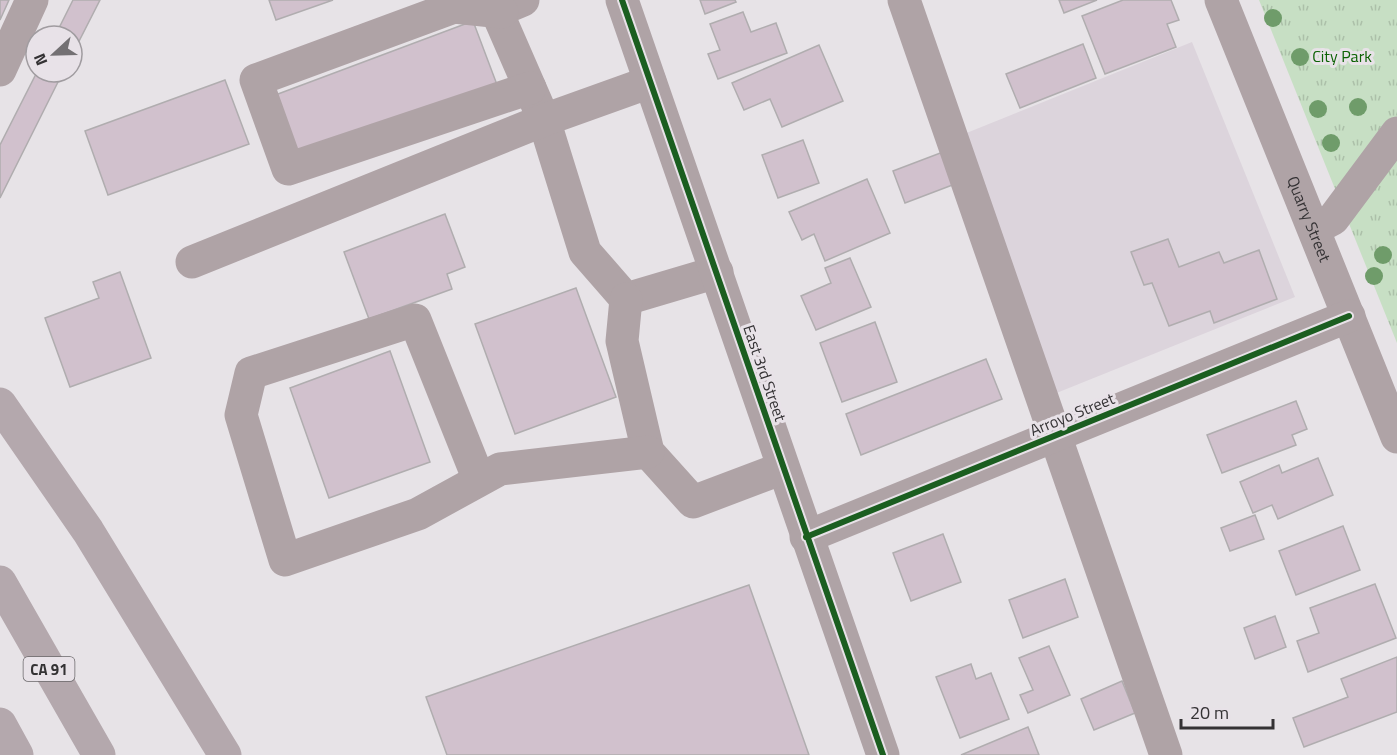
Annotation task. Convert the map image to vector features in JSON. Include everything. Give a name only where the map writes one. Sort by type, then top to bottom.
[{"type":"highway","points":[[0,404],[88,531],[225,755]]},
{"type":"highway","name":"CA 91","points":[[0,582],[99,755]]},
{"type":"highway","points":[[164,654],[214,755]]},
{"type":"highway","points":[[0,724],[16,755]]},
{"type":"street","points":[[0,70],[32,0]]},
{"type":"street","name":"East 3rd Street","points":[[622,0],[883,755]]},
{"type":"street","points":[[904,0],[1166,755]]},
{"type":"street","name":"Quarry Street","points":[[1221,0],[1397,436]]},
{"type":"street","points":[[512,6],[500,19],[544,120],[585,252],[626,299],[622,341],[648,452],[693,502],[783,468]]},
{"type":"street","points":[[512,6],[454,7],[256,80],[288,170],[530,88]]},
{"type":"street","points":[[192,262],[544,120],[650,82]]},
{"type":"street","points":[[1314,229],[1333,219],[1397,133]]},
{"type":"street","points":[[626,299],[717,272]]},
{"type":"street","name":"Arroyo Street","points":[[806,537],[1349,316]]},
{"type":"street","points":[[479,480],[415,320],[251,373],[241,415],[285,560],[418,514],[500,469],[648,452]]},
{"type":"shaded area","points":[[1192,42],[1295,297],[1054,394],[964,134]]},
{"type":"green space","name":"City Park","points":[[1259,0],[1397,0],[1397,343]]},
{"type":"building","points":[[0,0],[9,0],[0,20]]},
{"type":"building","points":[[73,0],[100,0],[84,31],[84,24],[61,24]]},
{"type":"building","points":[[269,0],[333,0],[276,20]]},
{"type":"building","points":[[700,0],[735,0],[736,2],[705,14]]},
{"type":"building","points":[[1059,0],[1097,0],[1064,13]]},
{"type":"building","points":[[1123,0],[1171,0],[1179,20],[1167,24],[1176,47],[1105,74],[1082,16]]},
{"type":"building","points":[[743,12],[751,32],[776,23],[787,53],[718,79],[708,54],[720,50],[710,24]]},
{"type":"building","points":[[473,21],[499,90],[296,166],[270,97]]},
{"type":"building","points":[[1083,44],[1096,78],[1020,108],[1006,74]]},
{"type":"building","points":[[819,45],[843,101],[782,127],[770,99],[744,110],[732,83]]},
{"type":"building","points":[[225,80],[249,144],[108,195],[85,131]]},
{"type":"building","points":[[31,84],[57,84],[0,198],[0,145]]},
{"type":"building","points":[[803,140],[819,183],[778,198],[762,155]]},
{"type":"building","points":[[943,152],[955,184],[905,203],[893,171]]},
{"type":"building","points":[[867,179],[890,233],[825,261],[814,234],[802,240],[789,212]]},
{"type":"building","points":[[445,214],[465,267],[447,274],[452,289],[369,319],[344,252]]},
{"type":"building","points":[[1168,239],[1179,267],[1219,252],[1224,263],[1259,250],[1277,299],[1214,323],[1210,311],[1169,326],[1152,283],[1144,285],[1131,252]]},
{"type":"building","points":[[850,258],[871,307],[816,330],[801,296],[831,283],[825,268]]},
{"type":"building","points":[[120,272],[151,358],[70,387],[45,318],[99,298],[93,282]]},
{"type":"building","points":[[576,288],[616,397],[515,434],[475,324]]},
{"type":"building","points":[[875,322],[897,382],[842,402],[820,343]]},
{"type":"building","points":[[390,351],[430,462],[329,498],[290,388]]},
{"type":"building","points":[[986,359],[1002,399],[861,455],[846,414]]},
{"type":"building","points":[[1296,401],[1307,429],[1292,435],[1296,445],[1222,473],[1207,435]]},
{"type":"building","points":[[1318,458],[1333,495],[1278,519],[1272,505],[1253,513],[1240,482],[1279,465],[1282,473]]},
{"type":"building","points":[[1255,515],[1264,539],[1230,551],[1221,528]]},
{"type":"building","points":[[1343,526],[1360,570],[1296,595],[1279,551]]},
{"type":"building","points":[[943,534],[961,582],[911,601],[893,553]]},
{"type":"building","points":[[1065,579],[1078,617],[1023,638],[1009,600]]},
{"type":"building","points":[[1375,584],[1396,638],[1308,672],[1297,641],[1319,633],[1310,608]]},
{"type":"building","points":[[749,585],[809,755],[447,755],[426,697]]},
{"type":"building","points":[[1275,616],[1286,647],[1255,659],[1244,628]]},
{"type":"building","points":[[1049,646],[1070,695],[1028,713],[1020,695],[1033,690],[1019,658]]},
{"type":"building","points":[[1397,657],[1397,712],[1304,747],[1293,718],[1348,697],[1341,679]]},
{"type":"building","points":[[971,664],[976,679],[991,673],[1009,719],[960,738],[936,677]]},
{"type":"building","points":[[1122,681],[1135,713],[1094,730],[1081,699]]},
{"type":"building","points":[[1028,727],[1039,755],[961,755]]},
{"type":"cycle path","points":[[622,0],[883,755]]},
{"type":"cycle path","points":[[806,537],[1349,316]]}]
